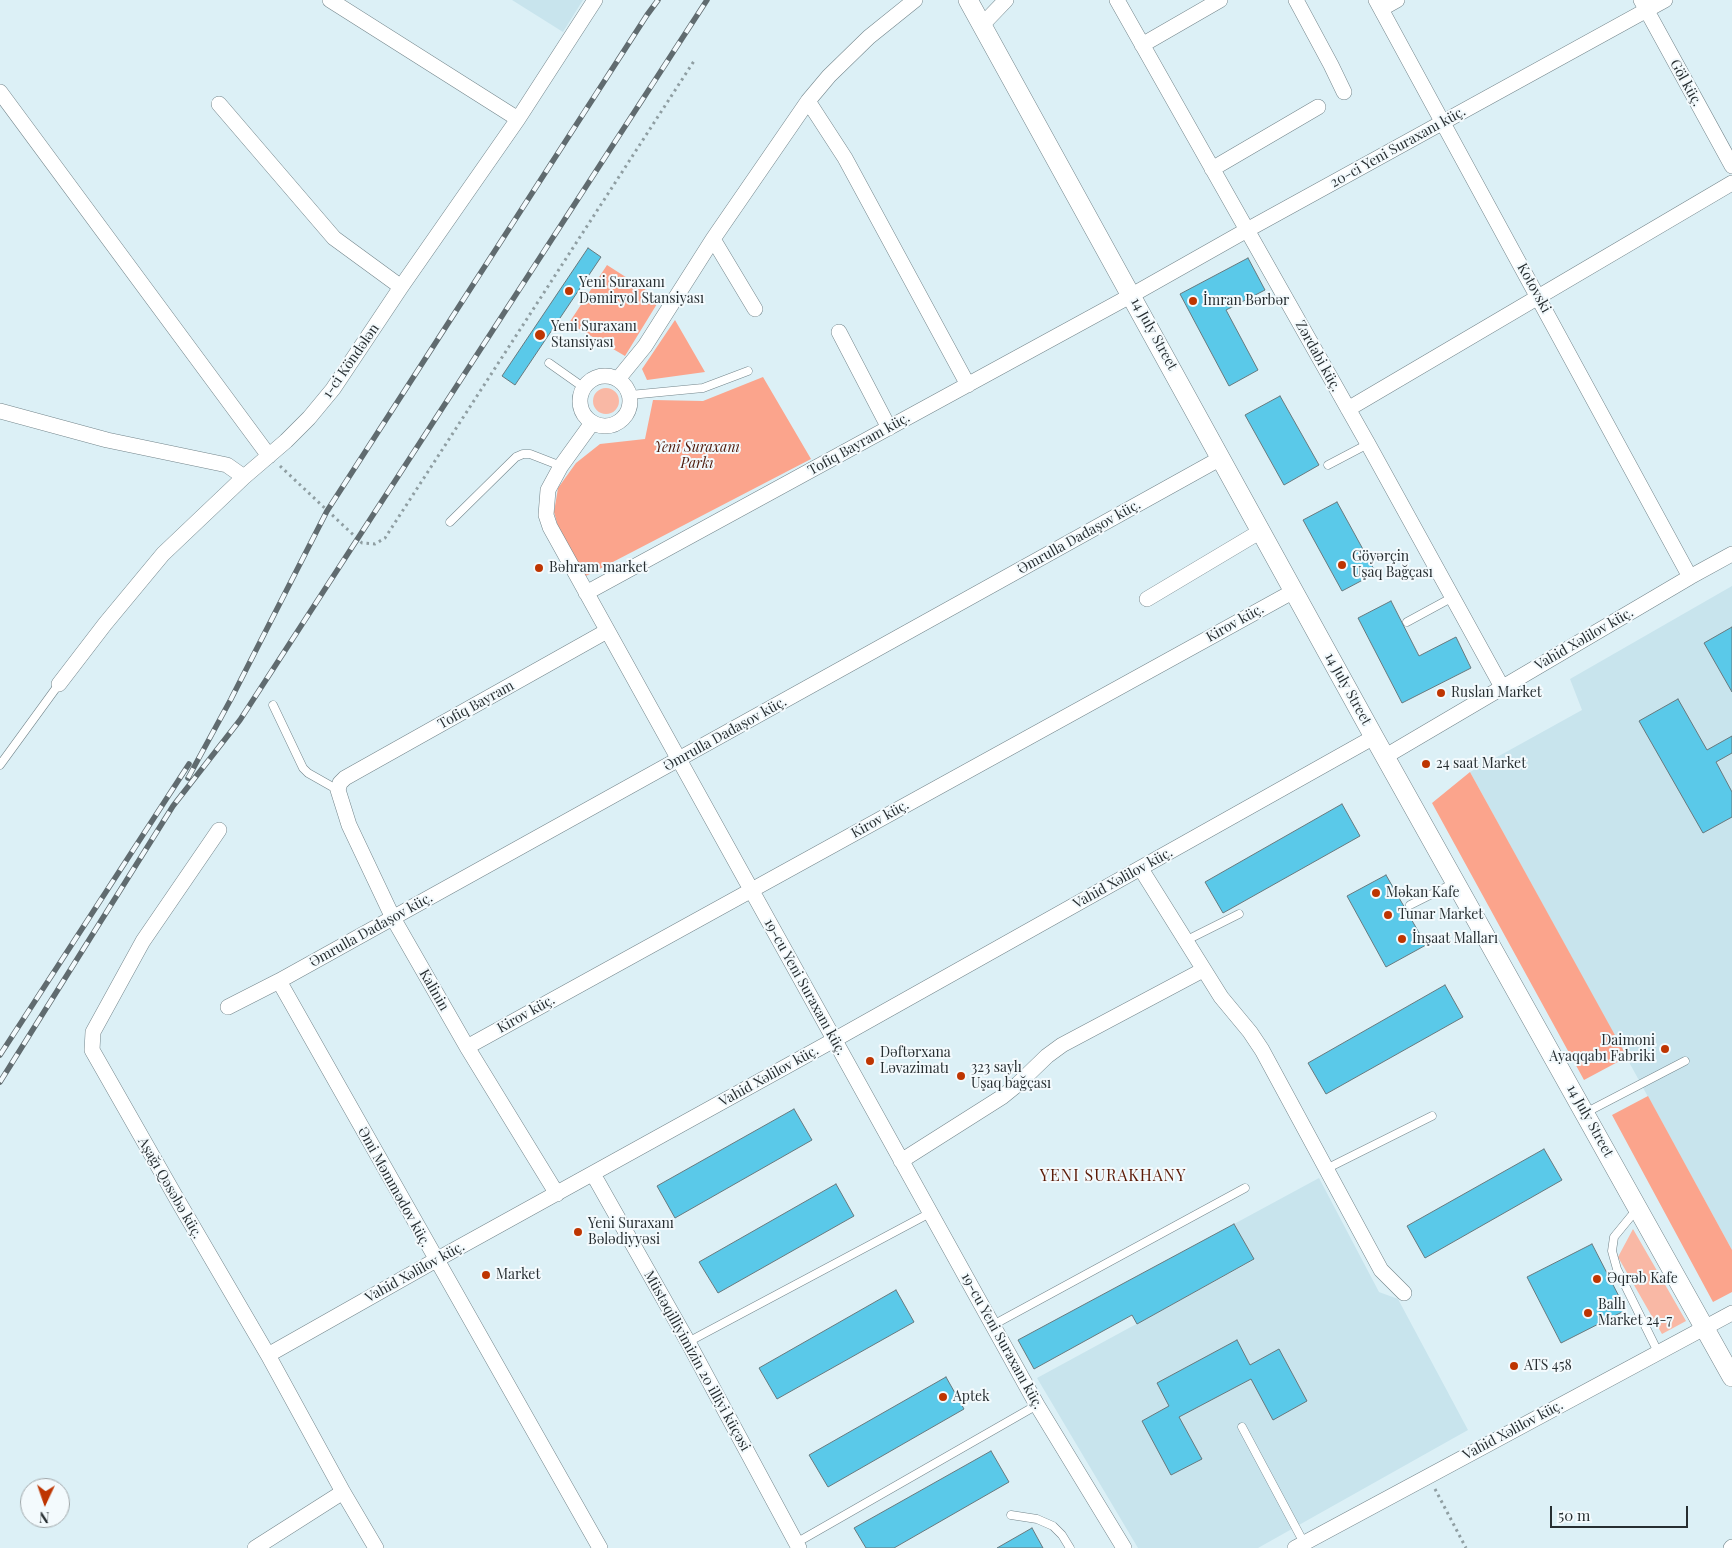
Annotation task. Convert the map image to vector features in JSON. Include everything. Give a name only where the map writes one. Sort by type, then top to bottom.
[{"type":"street","points":[[330,0],[518,119]]},
{"type":"street","name":"1-ci Köndələn","points":[[59,684],[104,624],[164,554],[309,418],[333,389],[401,287],[518,119],[595,0]]},
{"type":"street","points":[[618,379],[644,346],[713,239],[808,101],[829,76],[869,37],[915,0]]},
{"type":"street","name":"14 July Street","points":[[968,0],[1374,737],[1732,1377]]},
{"type":"street","points":[[982,25],[1006,0]]},
{"type":"street","name":"Zərdabi küç.","points":[[1117,0],[1368,444],[1502,687]]},
{"type":"street","points":[[1142,45],[1220,0]]},
{"type":"street","points":[[1296,0],[1344,92]]},
{"type":"street","points":[[1378,4],[1397,0]]},
{"type":"street","name":"20-ci Yeni Suraxanı küç.","points":[[1132,295],[1442,123],[1644,5],[1665,0]]},
{"type":"street","name":"Kotovski","points":[[1378,4],[1690,577]]},
{"type":"street","name":"Göl küç.","points":[[1644,5],[1732,166]]},
{"type":"street","points":[[0,92],[268,456]]},
{"type":"street","points":[[808,101],[844,158],[968,385]]},
{"type":"street","points":[[219,104],[334,238],[401,287]]},
{"type":"street","points":[[1212,168],[1318,107]]},
{"type":"street","points":[[1348,409],[1732,183]]},
{"type":"street","points":[[713,239],[755,309]]},
{"type":"street","name":"Tofiq Bayram küç.","points":[[586,593],[1132,295]]},
{"type":"street","points":[[839,332],[889,428]]},
{"type":"street","points":[[609,375],[618,379],[626,385],[630,394],[630,405],[627,414],[620,422],[611,426],[601,426],[592,423],[584,416],[580,407],[580,397],[583,388],[590,380],[599,376],[609,375]]},
{"type":"street","points":[[0,411],[107,440],[227,465],[244,477]]},
{"type":"street","name":"19-cu Yeni Suraxanı küç.","points":[[592,423],[561,466],[548,490],[546,515],[550,527],[1037,1405],[1124,1548]]},
{"type":"street","name":"Əmrulla Dadaşov küç.","points":[[228,1007],[279,981],[1222,458]]},
{"type":"street","points":[[1147,599],[1262,531]]},
{"type":"street","name":"Vahid Xəlilov küç.","points":[[1386,756],[1732,554]]},
{"type":"street","name":"Kirov küç.","points":[[467,1047],[1294,591]]},
{"type":"street","name":"Tofiq Bayram","points":[[342,784],[607,632]]},
{"type":"street","name":"Vahid Xəlilov küç.","points":[[268,1355],[1374,737]]},
{"type":"street","name":"Kalinin","points":[[342,784],[348,825],[393,918],[467,1047],[557,1194]]},
{"type":"street","name":"Aşağı Qəsəbə küç.","points":[[219,830],[143,941],[92,1032],[92,1050],[268,1355],[376,1548]]},
{"type":"street","points":[[1141,868],[1203,970],[1221,997],[1262,1050],[1381,1270],[1404,1293]]},
{"type":"street","points":[[901,1161],[1002,1097],[1047,1056],[1062,1045],[1203,970]]},
{"type":"street","name":"Əmi Məmmədov küç.","points":[[279,981],[600,1548]]},
{"type":"street","name":"Müstəqilliyimizin 20 illiyi küçəsi","points":[[593,1174],[688,1342],[798,1545]]},
{"type":"street","name":"Vahid Xəlilov küç.","points":[[1299,1546],[1732,1313]]},
{"type":"street","points":[[255,1548],[344,1492]]},
{"type":"lane","points":[[549,363],[583,388]]},
{"type":"lane","points":[[630,394],[703,388],[748,371]]},
{"type":"lane","points":[[1328,465],[1368,444]]},
{"type":"lane","points":[[450,522],[516,457],[530,454],[561,466]]},
{"type":"lane","points":[[1407,622],[1453,597]]},
{"type":"lane","points":[[0,765],[59,684]]},
{"type":"lane","points":[[273,705],[303,768],[308,773],[342,784]]},
{"type":"lane","points":[[1410,905],[1456,882]]},
{"type":"lane","points":[[1185,941],[1239,914]]},
{"type":"lane","points":[[1585,1113],[1685,1061]]},
{"type":"lane","points":[[1326,1169],[1432,1116]]},
{"type":"lane","points":[[993,1325],[1245,1188]]},
{"type":"lane","points":[[1638,1208],[1614,1237],[1612,1251],[1617,1269],[1658,1352]]},
{"type":"lane","points":[[688,1342],[930,1213]]},
{"type":"lane","points":[[798,1545],[1037,1405]]},
{"type":"lane","points":[[1242,1427],[1299,1546]]},
{"type":"lane","points":[[1011,1515],[1037,1519],[1052,1526],[1070,1548]]},
{"type":"path","points":[[268,456],[362,543],[375,544],[385,538],[694,60]]},
{"type":"path","points":[[1428,1476],[1466,1548]]},
{"type":"shaded area","points":[[512,0],[583,0],[563,32]]},
{"type":"shaded area","points":[[606,388],[615,392],[619,401],[615,410],[606,414],[597,410],[593,401],[597,392]]},
{"type":"shaded area","points":[[1732,586],[1732,1250],[1470,772],[1582,710],[1570,679]]},
{"type":"shaded area","points":[[1319,1178],[1379,1292],[1398,1299],[1468,1430],[1258,1548],[1138,1548],[1037,1378],[1254,1260],[1234,1224]]},
{"type":"shaded area","points":[[1633,1229],[1686,1321],[1662,1334],[1618,1257]]},
{"type":"green space","points":[[607,265],[660,299],[625,356],[569,323]]},
{"type":"green space","points":[[675,320],[705,372],[647,380],[642,369]]},
{"type":"green space","name":"Yeni Suraxanı Parkı","points":[[763,377],[811,459],[584,577],[561,538],[554,512],[558,488],[576,463],[600,444],[645,439],[653,400],[703,401]]},
{"type":"green space","points":[[1470,772],[1627,1057],[1584,1080],[1432,803]]},
{"type":"green space","points":[[1648,1096],[1732,1250],[1732,1292],[1713,1302],[1612,1115]]},
{"type":"building","name":"Yeni Suraxanı Dəmiryol Stansiyası","points":[[588,248],[601,257],[515,385],[502,376]]},
{"type":"building","points":[[1248,258],[1265,290],[1226,310],[1258,370],[1229,386],[1180,294]]},
{"type":"building","points":[[1280,396],[1319,465],[1284,485],[1245,415]]},
{"type":"building","points":[[1337,502],[1376,573],[1342,591],[1303,520]]},
{"type":"building","points":[[1391,601],[1419,656],[1456,637],[1471,668],[1402,703],[1358,618]]},
{"type":"building","points":[[1732,627],[1732,692],[1704,643]]},
{"type":"building","points":[[1678,699],[1707,750],[1732,736],[1732,753],[1716,762],[1732,792],[1732,817],[1703,833],[1639,721]]},
{"type":"building","points":[[1342,804],[1360,836],[1223,913],[1205,882]]},
{"type":"building","points":[[1386,875],[1426,945],[1386,967],[1347,896]]},
{"type":"building","points":[[1445,985],[1463,1017],[1326,1094],[1308,1063]]},
{"type":"building","points":[[794,1109],[812,1140],[675,1218],[657,1186]]},
{"type":"building","points":[[1544,1149],[1562,1180],[1425,1258],[1407,1226]]},
{"type":"building","points":[[836,1184],[854,1216],[718,1293],[699,1262]]},
{"type":"building","points":[[1234,1224],[1254,1259],[1137,1324],[1132,1315],[1034,1369],[1018,1340]]},
{"type":"building","points":[[1592,1244],[1626,1310],[1561,1343],[1527,1277]]},
{"type":"building","points":[[896,1290],[914,1322],[777,1399],[759,1368]]},
{"type":"building","points":[[1237,1340],[1250,1365],[1279,1349],[1307,1401],[1273,1420],[1251,1379],[1179,1417],[1202,1459],[1171,1475],[1142,1421],[1169,1406],[1157,1383]]},
{"type":"building","points":[[946,1377],[964,1409],[828,1487],[809,1455]]},
{"type":"building","points":[[991,1451],[1009,1482],[894,1548],[866,1548],[854,1528]]},
{"type":"building","points":[[1032,1528],[1043,1548],[997,1548]]},
{"type":"railway","points":[[188,778],[231,699],[327,511],[658,0]]},
{"type":"railway","points":[[0,1082],[173,806],[240,720],[707,0]]},
{"type":"railway","points":[[0,1055],[189,764]]},
{"type":"place","name":"Yeni Suraxanı Dəmiryol Stansiyası","points":[[569,291]]},
{"type":"place","name":"İmran Bərbər","points":[[1193,301]]},
{"type":"place","name":"Yeni Suraxanı Stansiyası","points":[[540,335]]},
{"type":"place","name":"Göyərçin Uşaq Bağçası","points":[[1342,565]]},
{"type":"place","name":"Bәhram market","points":[[539,568]]},
{"type":"place","name":"Ruslan Market","points":[[1441,693]]},
{"type":"place","name":"24 saat Market","points":[[1426,764]]},
{"type":"place","name":"Məkan Kafe","points":[[1376,893]]},
{"type":"place","name":"Tunar Market","points":[[1388,915]]},
{"type":"place","name":"İnşaat Malları","points":[[1402,939]]},
{"type":"place","name":"Daimoni Ayaqqabı Fabriki","points":[[1665,1049]]},
{"type":"place","name":"Dəftərxana Ləvazimatı","points":[[870,1061]]},
{"type":"place","name":"323 saylı Uşaq bağçası","points":[[961,1076]]},
{"type":"place","name":"Yeni Suraxanı Bələdiyyəsi","points":[[578,1232]]},
{"type":"place","name":"Market","points":[[486,1275]]},
{"type":"place","name":"Əqrəb Kafe","points":[[1597,1279]]},
{"type":"place","name":"Ballı Market 24-7","points":[[1588,1313]]},
{"type":"place","name":"ATS 458","points":[[1514,1366]]},
{"type":"place","name":"Aptek","points":[[943,1397]]},
{"type":"district","name":"YENI SURAKHANY","points":[[1113,1176]]}]
